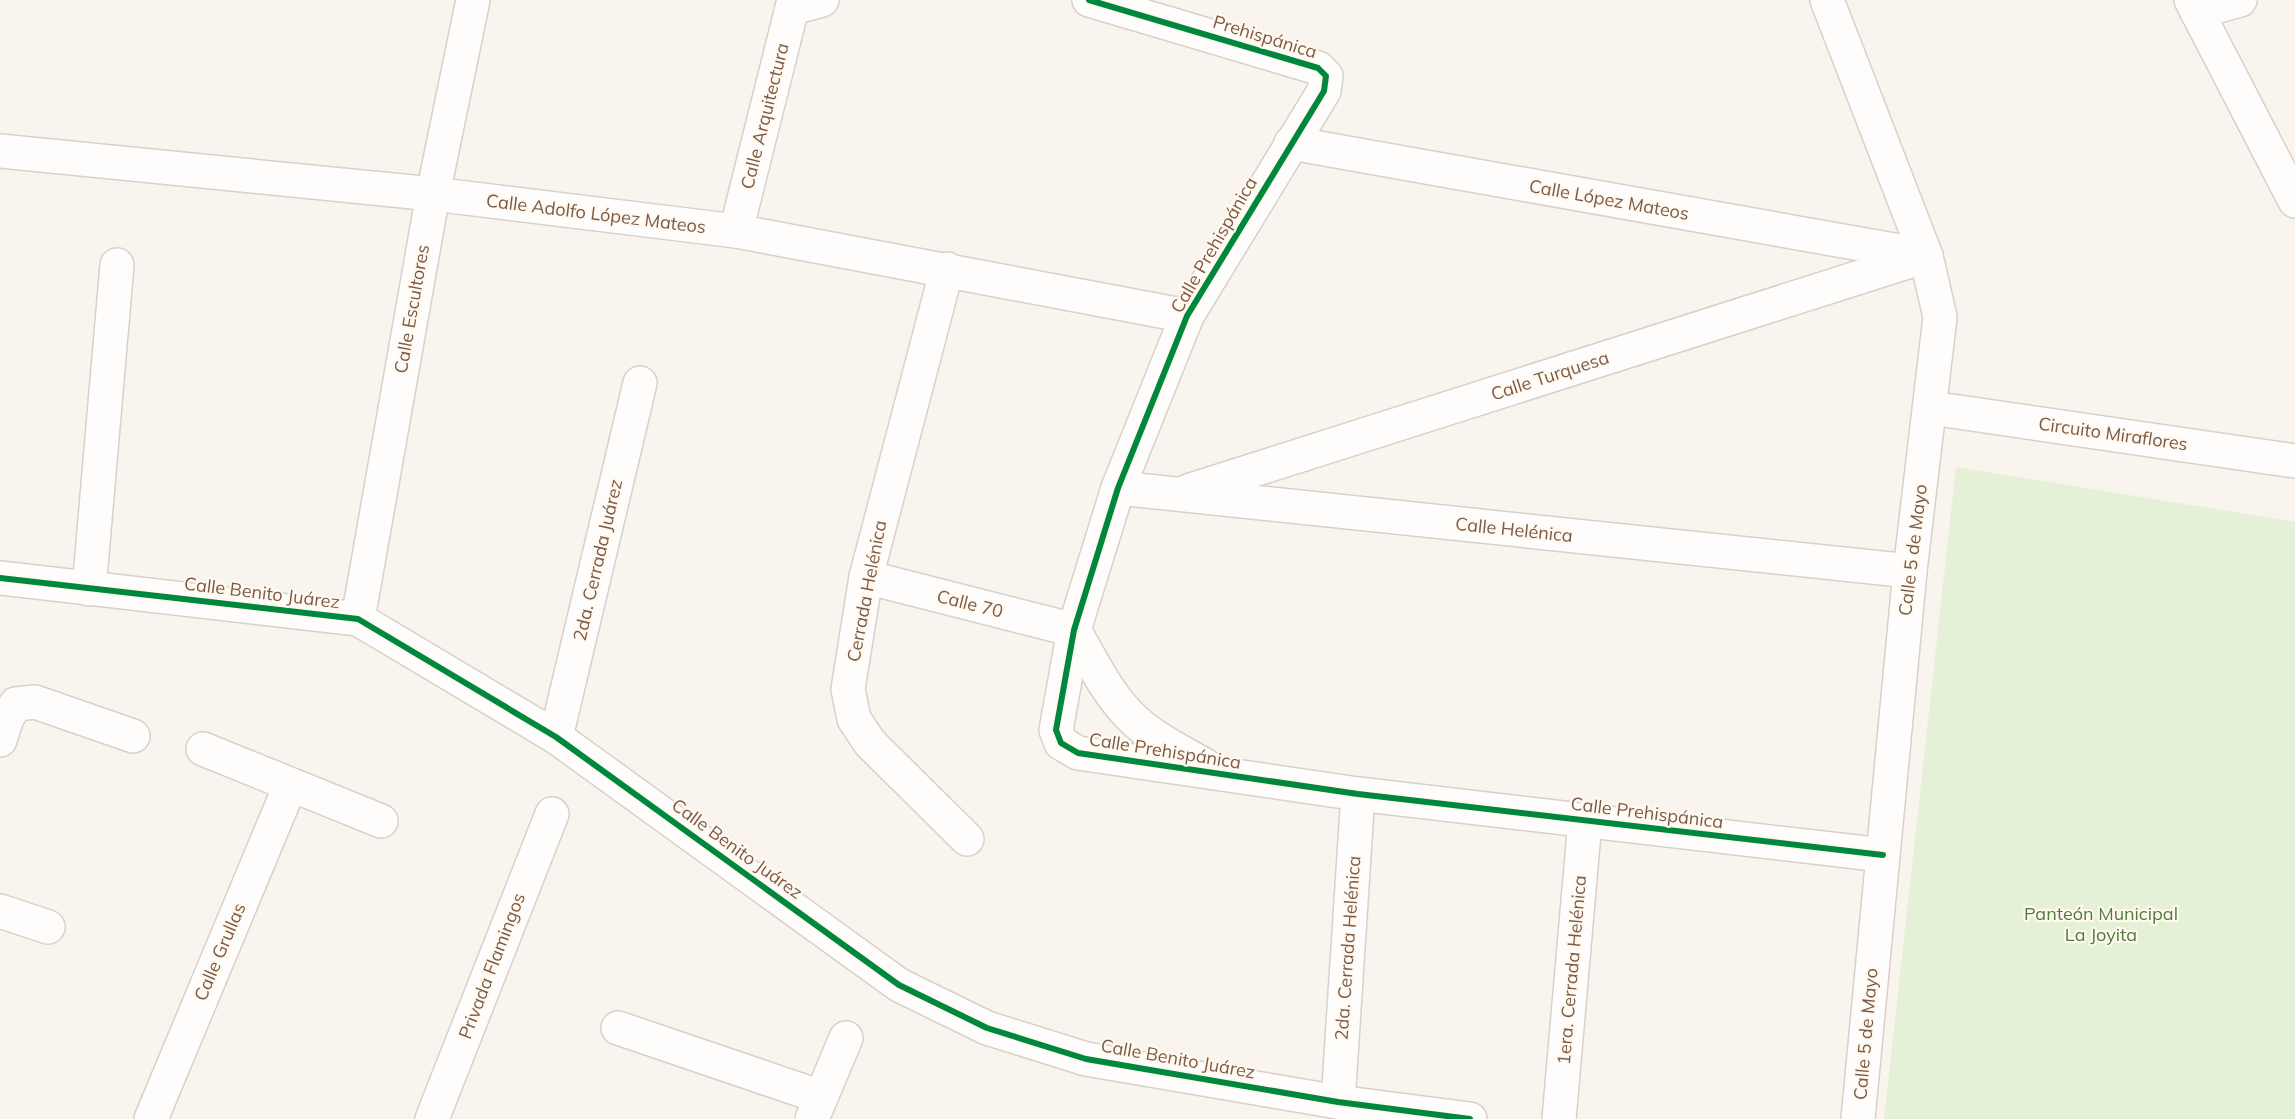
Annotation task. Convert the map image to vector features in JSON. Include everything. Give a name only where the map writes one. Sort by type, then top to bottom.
[{"type":"street","name":"Calle Escultores","points":[[358,619],[433,194],[473,0]]},
{"type":"street","name":"Prehispánica","points":[[1089,0],[1318,68],[1326,76]]},
{"type":"street","name":"Calle 5 de Mayo","points":[[1827,0],[1926,256],[1940,317],[1910,571],[1858,1119]]},
{"type":"street","points":[[2240,0],[2194,6],[2295,201]]},
{"type":"street","name":"Calle Arquitectura","points":[[736,231],[802,3]]},
{"type":"street","name":"Calle Prehispánica","points":[[1326,76],[1324,91],[1187,316],[1118,488],[1074,630],[1056,730],[1061,743],[1078,753],[1358,794],[1883,855]]},
{"type":"street","name":"Calle López Mateos","points":[[1291,143],[1926,256]]},
{"type":"street","name":"Calle Adolfo López Mateos","points":[[0,151],[433,194],[736,231],[1187,316]]},
{"type":"street","name":"Calle Turquesa","points":[[1174,496],[1926,256]]},
{"type":"street","points":[[89,588],[117,265]]},
{"type":"street","name":"Cerrada Helénica","points":[[947,269],[866,578],[848,689],[854,719],[870,743],[967,839]]},
{"type":"street","name":"2da. Cerrada Juárez","points":[[556,737],[640,383]]},
{"type":"street","name":"Circuito Miraflores","points":[[1930,408],[2295,461]]},
{"type":"street","name":"Calle Helénica","points":[[1118,488],[1174,496],[1910,571]]},
{"type":"street","name":"Calle Benito Juárez","points":[[0,578],[358,619],[556,737],[899,985],[987,1028],[1086,1059],[1338,1102],[1470,1119]]},
{"type":"street","name":"Calle 70","points":[[866,578],[1074,630]]},
{"type":"street","points":[[1074,630],[1104,685],[1130,716],[1158,738],[1222,775]]},
{"type":"street","points":[[0,740],[7,718],[16,704],[35,702],[133,736]]},
{"type":"street","points":[[203,749],[290,786],[381,820]]},
{"type":"street","name":"Calle Grullas","points":[[151,1119],[290,786]]},
{"type":"street","name":"2da. Cerrada Helénica","points":[[1338,1102],[1358,794]]},
{"type":"street","name":"Privada Flamingos","points":[[432,1119],[552,814]]},
{"type":"street","name":"1era. Cerrada Helénica","points":[[1559,1119],[1585,820]]},
{"type":"street","points":[[0,911],[48,927]]},
{"type":"street","points":[[618,1028],[817,1108],[846,1038]]},
{"type":"green space","name":"Panteón Municipal La Joyita","points":[[1956,467],[2295,522],[2295,1119],[1884,1119]]},
{"type":"cycle path","points":[[1089,0],[1318,68],[1326,76],[1324,91],[1187,316],[1118,488],[1074,630],[1056,730],[1061,743],[1078,753],[1358,794],[1883,855]]},
{"type":"cycle path","points":[[0,578],[358,619],[556,737],[899,985],[987,1028],[1086,1059],[1338,1102],[1470,1119]]}]
